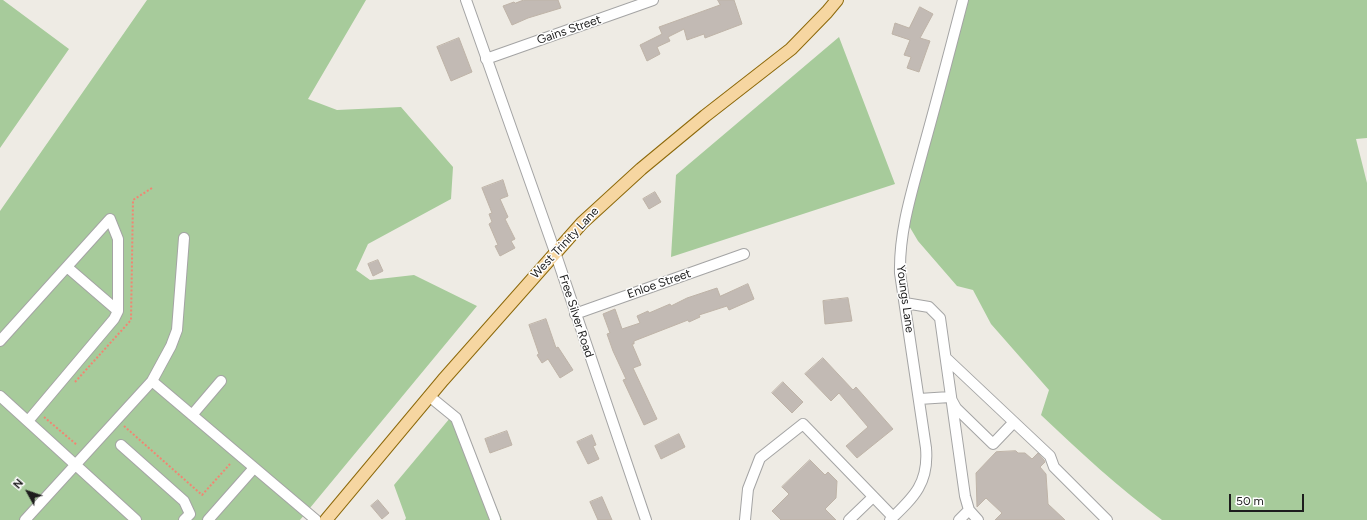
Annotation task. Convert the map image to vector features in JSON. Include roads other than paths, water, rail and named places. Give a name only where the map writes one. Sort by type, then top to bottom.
[{"type":"main road","name":"West Trinity Lane","points":[[326,520],[429,396],[582,223],[641,169],[790,49],[827,12],[836,0]]},
{"type":"street","name":"Free Silver Road","points":[[466,0],[555,252],[646,520]]},
{"type":"street","name":"Gains Street","points":[[486,59],[653,0]]},
{"type":"street","name":"Youngs Lane","points":[[891,519],[914,496],[925,474],[926,448],[900,273],[901,238],[964,0]]},
{"type":"street","points":[[0,341],[110,219],[118,239],[118,311],[114,319],[28,421]]},
{"type":"street","points":[[25,520],[152,381],[171,346],[177,330],[184,238]]},
{"type":"street","name":"Enloe Street","points":[[575,314],[744,254]]},
{"type":"street","points":[[67,267],[118,311]]},
{"type":"street","points":[[905,303],[921,304],[929,307],[936,312],[940,318],[965,496],[969,510],[978,520]]},
{"type":"street","points":[[946,358],[1050,456],[1054,468],[1107,520]]},
{"type":"street","points":[[152,381],[316,520]]},
{"type":"street","points":[[192,415],[221,381]]},
{"type":"street","points":[[0,396],[136,520]]},
{"type":"street","points":[[429,396],[456,418],[495,519]]},
{"type":"street","points":[[919,399],[950,397]]},
{"type":"street","points":[[950,397],[956,408],[993,444],[1014,422]]},
{"type":"street","points":[[745,520],[748,488],[760,458],[803,424],[873,497],[891,519]]},
{"type":"street","points":[[121,445],[184,501],[190,518]]},
{"type":"street","points":[[208,520],[254,468]]},
{"type":"street","points":[[848,520],[873,497]]},
{"type":"street","points":[[958,520],[969,510]]}]
